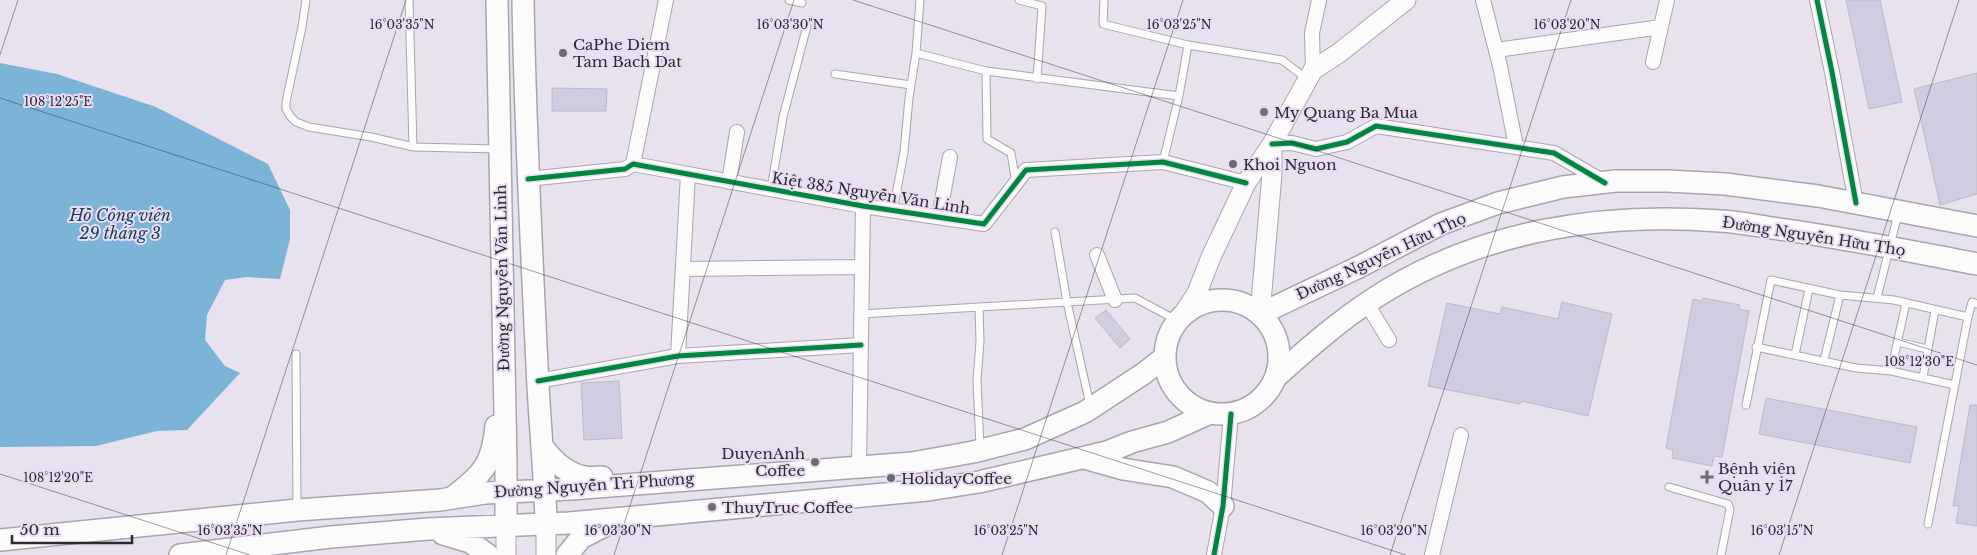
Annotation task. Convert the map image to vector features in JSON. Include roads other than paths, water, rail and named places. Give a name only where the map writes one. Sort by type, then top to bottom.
[{"type":"main road","name":"Đường Nguyễn Văn Linh","points":[[497,0],[506,525]]},
{"type":"main road","name":"Đường Nguyễn Văn Linh","points":[[523,0],[525,118],[538,381],[546,490],[546,524]]},
{"type":"main road","points":[[498,118],[525,118]]},
{"type":"main road","name":"Đường Nguyễn Hữu Thọ","points":[[1260,314],[1357,268],[1441,224],[1498,203],[1562,187],[1605,183],[1668,181],[1725,184],[1818,196],[1977,226]]},
{"type":"main road","name":"Đường Nguyễn Hữu Thọ","points":[[1276,377],[1308,349],[1366,304],[1412,277],[1456,256],[1501,239],[1589,222],[1640,220],[1720,221],[1814,233],[1977,264]]},
{"type":"main road","points":[[1227,300],[1242,303],[1260,314],[1271,327],[1278,343],[1279,360],[1276,377],[1258,402],[1246,410],[1231,414],[1210,413],[1198,409],[1177,393],[1166,370],[1165,357],[1167,342],[1180,318],[1196,306],[1211,301],[1227,300]]},
{"type":"main road","name":"Đường Nguyễn Tri Phương","points":[[0,540],[297,510],[505,492],[912,463],[980,450],[1024,439],[1090,408],[1143,374],[1165,357]]},
{"type":"main road","points":[[451,498],[469,484],[484,468],[493,450],[504,369]]},
{"type":"main road","points":[[180,555],[331,537],[428,529],[546,524],[928,490],[979,482],[1108,452],[1132,442],[1168,432],[1210,413]]},
{"type":"main road","points":[[542,446],[555,462],[575,474],[586,477],[618,478],[634,483]]},
{"type":"main road","points":[[1082,458],[1123,469],[1173,477],[1208,492],[1223,506]]},
{"type":"main road","points":[[567,555],[581,538],[622,518]]},
{"type":"main road","points":[[428,529],[470,542],[488,555]]},
{"type":"street","points":[[633,164],[666,0]]},
{"type":"street","points":[[1310,75],[1312,34],[1319,0]]},
{"type":"street","points":[[1180,318],[1198,293],[1211,257],[1246,183],[1272,144],[1310,75],[1406,0]]},
{"type":"street","points":[[1483,0],[1496,50],[1516,146]]},
{"type":"street","points":[[1653,62],[1667,0]]},
{"type":"street","points":[[1816,0],[1832,72],[1856,203]]},
{"type":"street","points":[[1496,50],[1661,27]]},
{"type":"street","points":[[1272,144],[1292,143],[1316,149],[1347,142],[1376,126],[1554,153],[1605,183]]},
{"type":"street","points":[[729,182],[737,132]]},
{"type":"street","points":[[1260,314],[1272,174],[1272,144]]},
{"type":"street","points":[[939,217],[950,157]]},
{"type":"street","name":"Kiệt 385 Nguyễn Văn Linh","points":[[528,179],[625,169],[633,164],[863,206],[984,224],[1026,170],[1163,162],[1246,183]]},
{"type":"street","points":[[678,356],[688,174]]},
{"type":"street","points":[[859,467],[863,206]]},
{"type":"street","points":[[1097,255],[1115,300]]},
{"type":"street","points":[[683,269],[862,266]]},
{"type":"street","points":[[1366,304],[1389,340]]},
{"type":"street","points":[[538,381],[678,356],[861,345]]},
{"type":"street","points":[[1214,555],[1223,506],[1231,414]]},
{"type":"street","points":[[1432,555],[1461,435]]},
{"type":"street","name":"Đường Nguyễn Văn Linh","points":[[546,524],[546,555]]},
{"type":"street","name":"Đường Nguyễn Văn Linh","points":[[506,525],[506,555]]},
{"type":"lane","points":[[306,0],[286,109],[296,122],[309,127],[370,137],[413,147],[499,149]]},
{"type":"lane","points":[[409,0],[413,147]]},
{"type":"lane","points":[[790,0],[802,3]]},
{"type":"lane","points":[[893,211],[904,152],[916,53],[920,0]]},
{"type":"lane","points":[[1019,0],[1042,6],[1038,79]]},
{"type":"lane","points":[[1104,0],[1103,24],[1188,45],[1282,60],[1310,75]]},
{"type":"lane","points":[[771,190],[783,117],[807,26]]},
{"type":"lane","points":[[1163,162],[1179,96],[1188,45]]},
{"type":"lane","points":[[916,53],[986,71],[1179,96]]},
{"type":"lane","points":[[986,71],[987,140],[1011,153],[1016,183]]},
{"type":"lane","points":[[835,74],[911,85]]},
{"type":"lane","points":[[1877,298],[1898,211]]},
{"type":"lane","points":[[1056,232],[1067,302],[1090,408]]},
{"type":"lane","points":[[1746,405],[1756,347],[1771,280],[1840,295],[1906,303],[1968,317]]},
{"type":"lane","points":[[1795,355],[1809,289]]},
{"type":"lane","points":[[1824,360],[1840,295]]},
{"type":"lane","points":[[861,314],[1135,298],[1180,318]]},
{"type":"lane","points":[[1928,524],[1968,317],[1972,302],[1977,304]]},
{"type":"lane","points":[[1891,371],[1906,303]]},
{"type":"lane","points":[[979,307],[977,380],[980,450]]},
{"type":"lane","points":[[1923,377],[1935,310]]},
{"type":"lane","points":[[1898,342],[1927,348]]},
{"type":"lane","points":[[1756,347],[1856,368],[1891,371],[1955,385]]},
{"type":"lane","points":[[296,354],[297,510]]},
{"type":"lane","points":[[1669,487],[1728,504],[1730,509],[1721,555]]},
{"type":"water","name":"Hồ Công viên 29 tháng 3","points":[[0,63],[57,74],[156,107],[268,164],[290,210],[290,239],[280,279],[247,277],[225,280],[207,315],[205,340],[225,366],[240,373],[187,430],[157,431],[96,446],[0,447]]},
{"type":"place","name":"CaPhe Diem Tam Bach Dat","points":[[563,53]]},
{"type":"place","name":"My Quang Ba Mua","points":[[1264,112]]},
{"type":"place","name":"Khoi Nguon","points":[[1233,164]]},
{"type":"place","name":"DuyenAnh Coffee","points":[[815,462]]},
{"type":"place","name":"Bệnh viện Quân y 17","points":[[1707,477]]},
{"type":"place","name":"HolidayCoffee","points":[[891,478]]},
{"type":"place","name":"ThuyTruc Coffee","points":[[712,507]]}]
